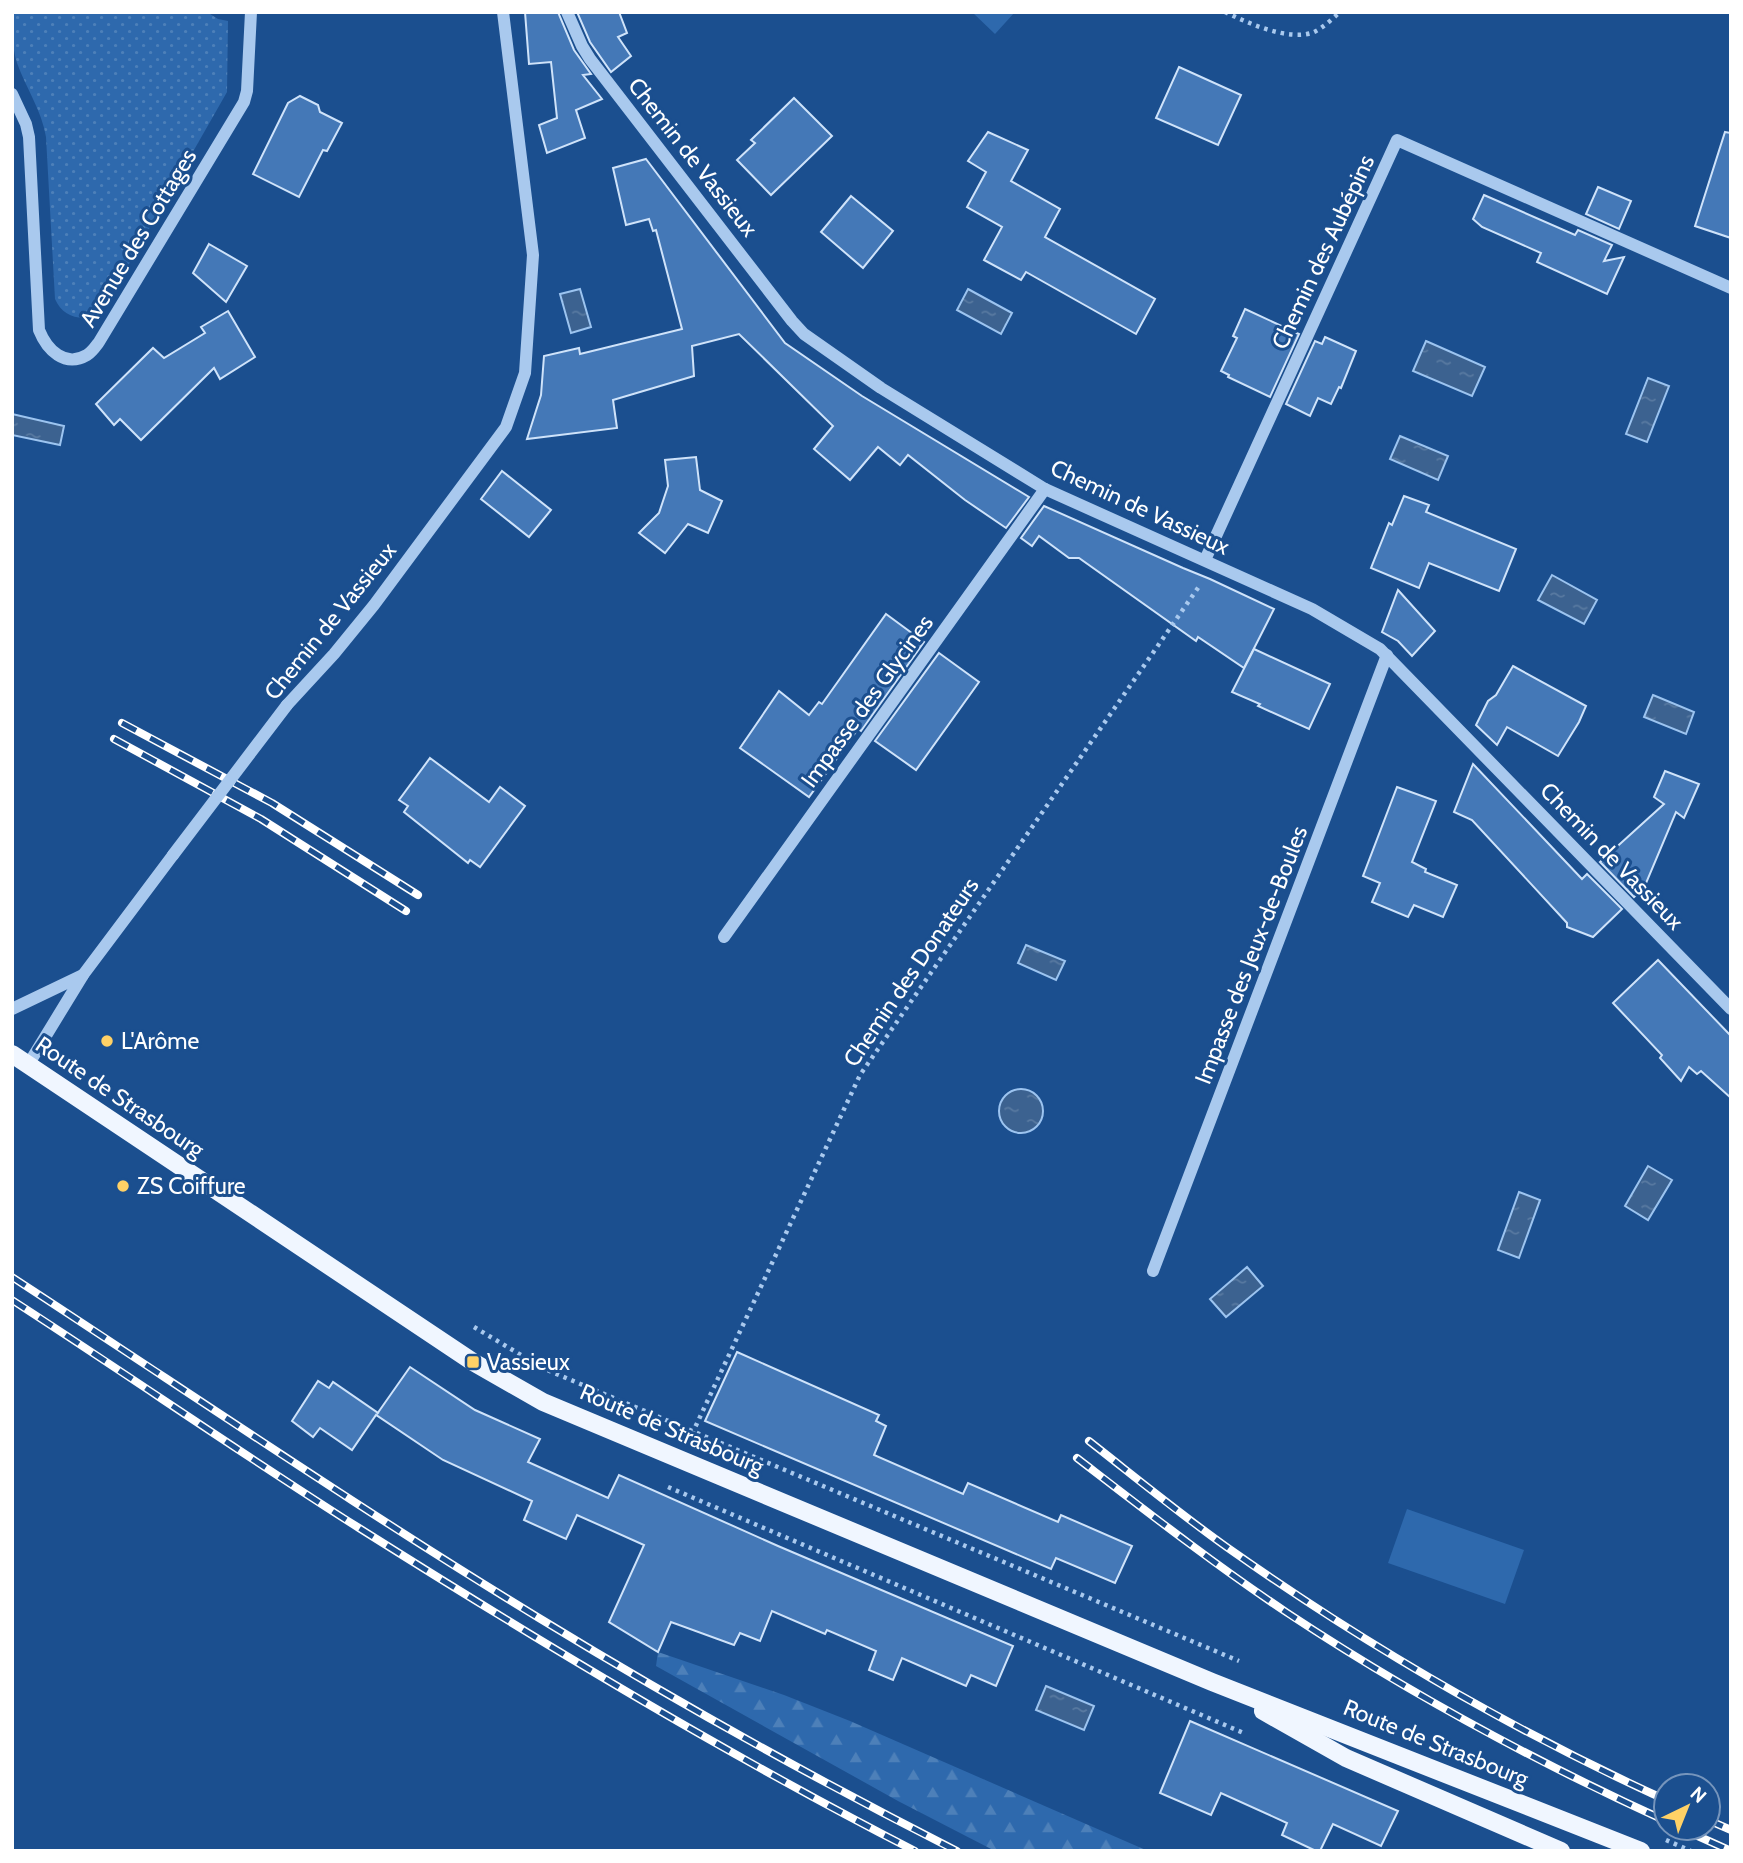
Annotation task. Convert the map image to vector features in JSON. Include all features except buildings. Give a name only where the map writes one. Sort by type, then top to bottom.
[{"type":"main road","name":"Route de Strasbourg","points":[[12,1054],[473,1362],[543,1402],[1212,1682],[1641,1851]]},
{"type":"main road","name":"Route de Strasbourg","points":[[1212,1682],[1346,1758],[1561,1851]]},
{"type":"street","name":"Avenue des Cottages","points":[[12,94],[29,137],[39,330],[44,344],[57,356],[72,359],[89,355],[244,102],[247,91],[251,12]]},
{"type":"street","name":"Chemin de Vassieux","points":[[28,1065],[83,975],[287,705],[374,605],[506,427],[525,373],[533,256],[503,12]]},
{"type":"street","name":"Chemin de Vassieux","points":[[567,12],[590,59],[804,334],[881,388],[1045,489],[1312,609],[1380,649],[1731,1009]]},
{"type":"street","name":"Chemin des Aubépins","points":[[1209,562],[1397,140],[1731,288]]},
{"type":"street","name":"Impasse des Glycines","points":[[724,937],[1045,489]]},
{"type":"street","name":"Impasse des Jeux-de-Boules","points":[[1153,1271],[1387,655]]},
{"type":"street","name":"Chemin de Vassieux","points":[[12,1009],[83,975]]},
{"type":"path","points":[[1225,12],[1250,24],[1276,32],[1299,35],[1314,32],[1340,12]]},
{"type":"path","name":"Chemin des Donateurs","points":[[472,1326],[540,1367],[693,1432],[860,1075],[1209,562]]},
{"type":"green space","points":[[12,12],[207,12],[218,19],[228,21],[227,92],[125,271],[92,317],[70,315],[61,309],[55,299],[46,137],[17,63],[13,44]]},
{"type":"green space","points":[[972,12],[1015,12],[995,34]]},
{"type":"green space","points":[[1407,1509],[1524,1550],[1505,1604],[1388,1563]]},
{"type":"green space","points":[[658,1652],[784,1695],[850,1721],[1148,1851],[995,1851],[898,1801],[656,1666]]},
{"type":"water","points":[[580,289],[591,327],[571,333],[560,294]]},
{"type":"water","points":[[968,289],[1012,313],[1001,334],[957,310]]},
{"type":"water","points":[[1426,341],[1485,367],[1472,396],[1413,371]]},
{"type":"water","points":[[1648,378],[1669,386],[1647,442],[1626,434]]},
{"type":"water","points":[[12,414],[64,426],[60,445],[12,435]]},
{"type":"water","points":[[1400,436],[1448,456],[1438,480],[1390,459]]},
{"type":"water","points":[[1552,575],[1597,600],[1584,624],[1538,600]]},
{"type":"water","points":[[1653,695],[1694,712],[1686,734],[1644,717]]},
{"type":"water","points":[[1026,945],[1065,961],[1056,980],[1018,963]]},
{"type":"water","points":[[1021,1089],[1030,1090],[1037,1095],[1042,1102],[1042,1120],[1037,1127],[1030,1132],[1021,1133],[1012,1132],[1005,1127],[1000,1120],[999,1111],[1000,1102],[1005,1095],[1012,1090]]},
{"type":"water","points":[[1648,1166],[1672,1180],[1648,1220],[1625,1206]]},
{"type":"water","points":[[1519,1192],[1540,1200],[1519,1258],[1498,1250]]},
{"type":"water","points":[[1247,1267],[1263,1286],[1226,1317],[1210,1299]]},
{"type":"water","points":[[1046,1686],[1094,1706],[1084,1730],[1036,1710]]},
{"type":"railway","points":[[122,723],[272,803],[418,895]]},
{"type":"railway","points":[[114,739],[261,819],[406,911]]},
{"type":"railway","points":[[12,1277],[340,1493],[539,1618],[746,1739],[957,1851]]},
{"type":"railway","points":[[12,1300],[315,1500],[495,1613],[703,1736],[915,1851]]},
{"type":"railway","points":[[1089,1441],[1228,1548],[1387,1652],[1552,1745],[1652,1793]]},
{"type":"railway","points":[[1077,1458],[1233,1575],[1378,1670],[1520,1750],[1652,1814]]},
{"type":"railway","points":[[1722,1826],[1731,1830]]},
{"type":"railway","points":[[1711,1842],[1731,1851]]},
{"type":"place","name":"L'Arôme","points":[[107,1041]]},
{"type":"place","name":"ZS Coiffure","points":[[123,1186]]},
{"type":"place","name":"Vassieux","points":[[473,1362]]}]
